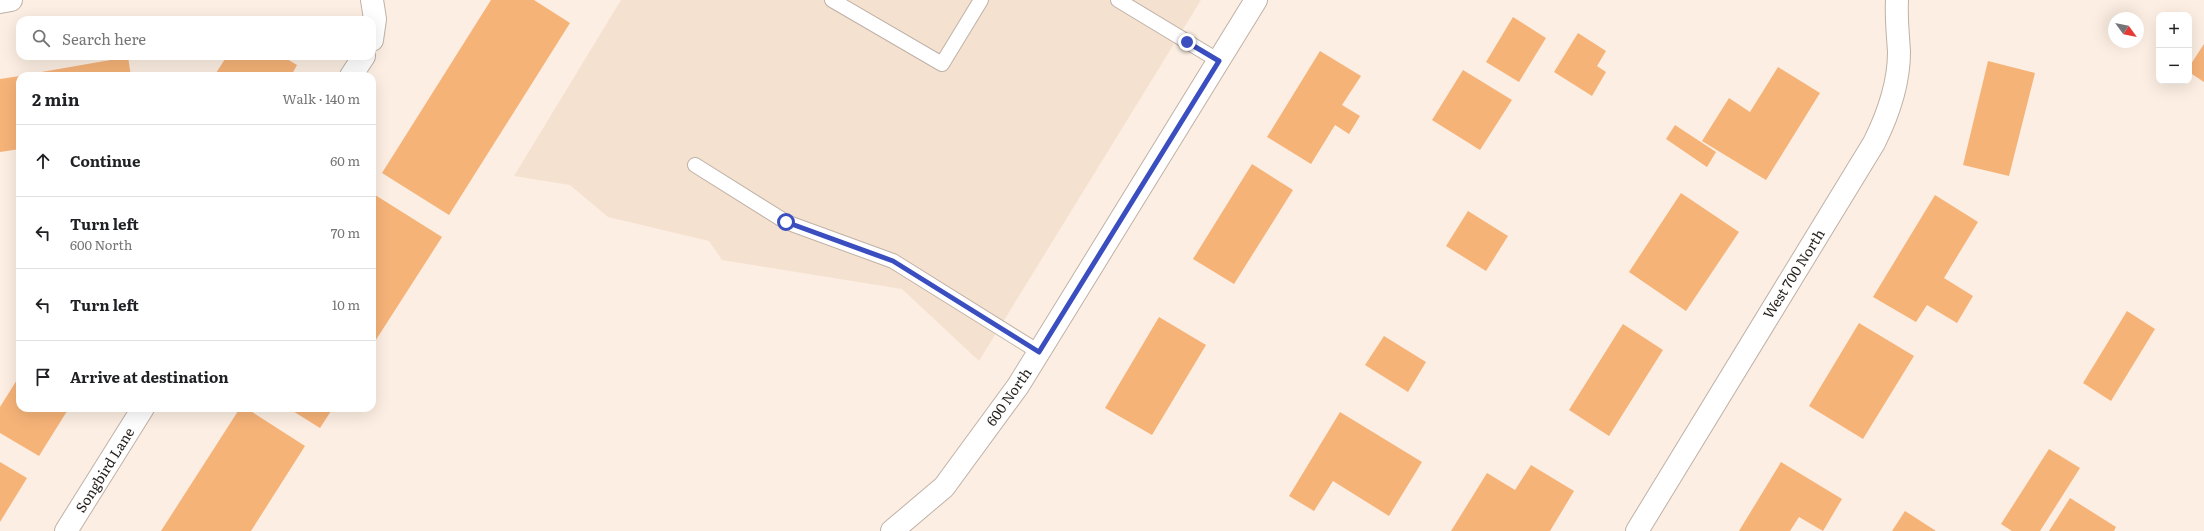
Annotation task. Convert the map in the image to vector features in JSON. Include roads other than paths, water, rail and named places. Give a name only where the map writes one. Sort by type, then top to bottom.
[{"type":"street","points":[[0,2],[11,0]]},
{"type":"street","points":[[372,0],[375,16]]},
{"type":"street","name":"600 North","points":[[892,531],[944,487],[1018,386],[1256,0]]},
{"type":"street","name":"West 700 North","points":[[1637,531],[1886,119],[1895,85],[1899,52],[1896,25],[1897,0]]},
{"type":"street","points":[[354,72],[361,60]]},
{"type":"street","name":"Songbird Lane","points":[[66,531],[140,412]]},
{"type":"lane","points":[[832,0],[942,64],[981,0]]},
{"type":"lane","points":[[1118,0],[1219,61]]},
{"type":"lane","points":[[695,165],[786,222],[893,261],[1039,352]]}]
